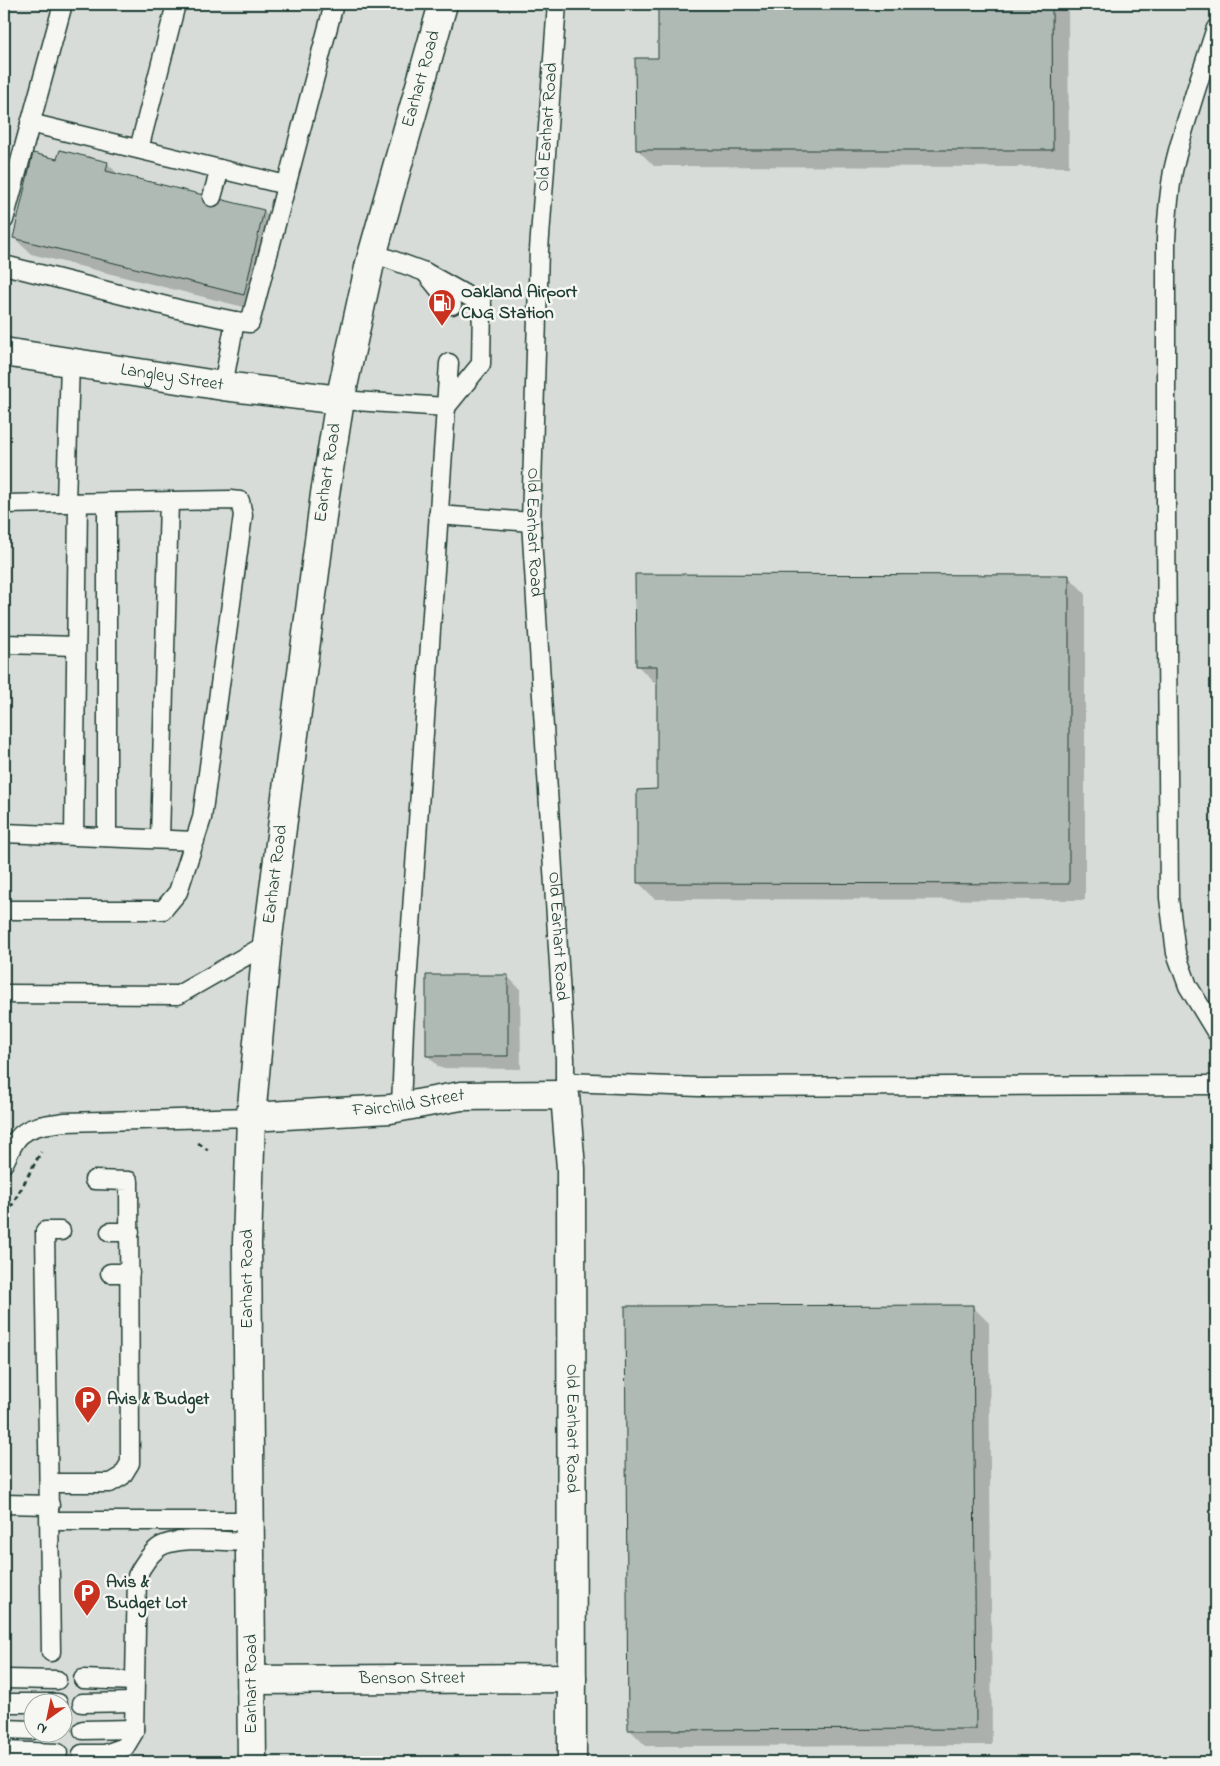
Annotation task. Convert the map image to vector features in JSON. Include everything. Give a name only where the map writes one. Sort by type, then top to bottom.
[{"type":"street","name":"Earhart Road","points":[[252,1762],[248,1244],[251,1117],[267,944],[324,494],[340,400],[373,253],[442,4]]},
{"type":"street","name":"Langley Street","points":[[4,352],[224,386],[340,400]]},
{"type":"street","name":"Fairchild Street","points":[[251,1117],[401,1107],[461,1096],[565,1089]]},
{"type":"street","name":"Old Earhart Road","points":[[565,1089],[571,1177],[572,1762]]},
{"type":"street","name":"Benson Street","points":[[252,1680],[572,1678]]},
{"type":"lane","points":[[4,220],[63,4]]},
{"type":"lane","points":[[140,149],[176,4]]},
{"type":"lane","points":[[4,265],[182,310],[250,323],[334,4]]},
{"type":"lane","name":"Old Earhart Road","points":[[557,4],[538,250],[531,522],[565,1060],[565,1089]]},
{"type":"lane","points":[[1216,28],[1173,171],[1168,203],[1166,240],[1169,898],[1176,952],[1188,986],[1216,1032]]},
{"type":"lane","points":[[30,123],[286,186]]},
{"type":"lane","points":[[212,197],[220,169]]},
{"type":"lane","points":[[373,253],[425,272],[482,304],[481,364],[446,407]]},
{"type":"lane","points":[[425,272],[452,305]]},
{"type":"lane","points":[[224,386],[235,321]]},
{"type":"lane","points":[[70,361],[76,646],[74,836]]},
{"type":"lane","points":[[401,1107],[404,1029],[448,363]]},
{"type":"lane","points":[[340,400],[446,407]]},
{"type":"lane","points":[[160,839],[169,501]]},
{"type":"lane","points":[[4,504],[240,501],[243,515],[202,818],[178,892],[163,910],[4,910]]},
{"type":"lane","points":[[107,837],[108,502]]},
{"type":"lane","points":[[438,515],[531,522]]},
{"type":"lane","points":[[4,644],[76,646]]},
{"type":"lane","points":[[4,833],[195,841]]},
{"type":"lane","points":[[4,994],[178,995],[267,944]]},
{"type":"lane","points":[[565,1089],[1216,1085]]},
{"type":"lane","points":[[4,1163],[17,1138],[27,1130],[42,1126],[65,1122],[251,1117]]},
{"type":"lane","points":[[50,1483],[110,1484],[122,1476],[130,1463],[130,1181],[94,1180]]},
{"type":"lane","points":[[51,1652],[50,1483],[54,1273],[45,1231],[61,1231]]},
{"type":"lane","points":[[110,1232],[130,1232]]},
{"type":"lane","points":[[110,1273],[130,1273]]},
{"type":"lane","points":[[4,1504],[50,1513],[250,1532]]},
{"type":"lane","points":[[82,1754],[105,1754],[125,1747],[134,1732],[137,1576],[143,1564],[158,1548],[179,1540],[250,1532]]},
{"type":"lane","points":[[4,1679],[57,1680]]},
{"type":"lane","points":[[82,1679],[135,1681]]},
{"type":"lane","points":[[82,1703],[134,1702]]},
{"type":"lane","points":[[4,1703],[22,1703]]},
{"type":"lane","points":[[4,1729],[22,1730]]},
{"type":"lane","points":[[83,1730],[134,1729]]},
{"type":"lane","points":[[4,1751],[58,1753]]},
{"type":"path","points":[[194,1140],[208,1150]]},
{"type":"path","points":[[4,1214],[11,1207],[43,1150]]},
{"type":"shaded area","points":[[4,4],[1216,4],[1216,1762],[4,1762]]},
{"type":"building","points":[[658,4],[1052,4],[1053,150],[636,150],[635,58],[658,58]]},
{"type":"building","points":[[60,150],[108,162],[106,171],[264,210],[244,295],[13,238],[33,153],[57,159]]},
{"type":"building","points":[[635,574],[1069,575],[1069,884],[637,883],[637,790],[657,789],[657,666],[636,666]]},
{"type":"building","points":[[426,975],[508,975],[508,1056],[426,1056]]},
{"type":"building","points":[[973,1305],[976,1729],[628,1730],[625,1306]]},
{"type":"place","name":"Oakland Airport CNG Station","points":[[442,327]]},
{"type":"place","name":"Avis & Budget","points":[[88,1424]]},
{"type":"place","name":"Avis & Budget Lot","points":[[87,1617]]}]
